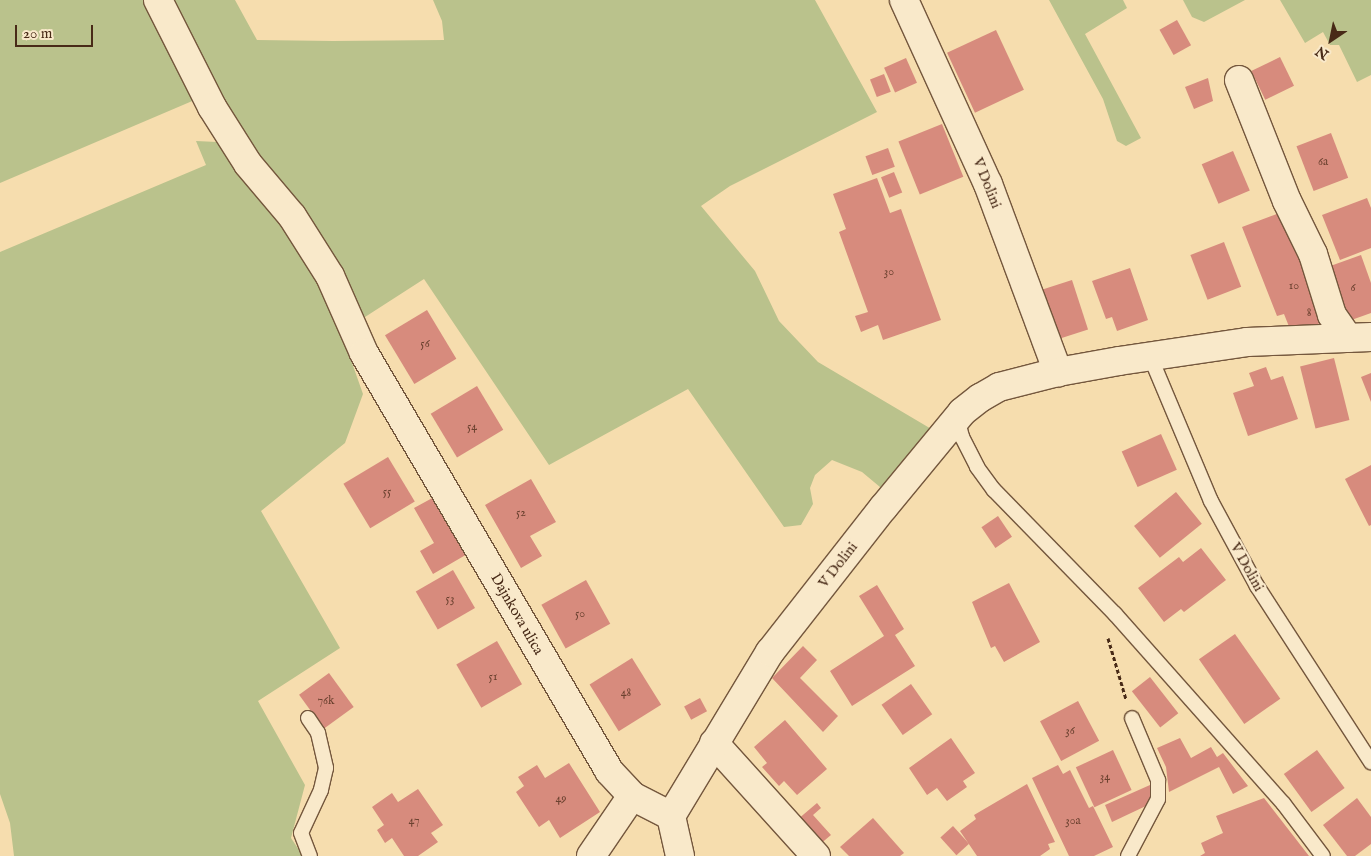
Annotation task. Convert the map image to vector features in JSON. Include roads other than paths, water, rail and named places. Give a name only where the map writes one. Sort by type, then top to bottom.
[{"type":"street","name":"Dajnkova ulica","points":[[158,0],[212,107],[248,164],[292,216],[330,276],[364,353],[609,771],[632,796],[671,816]]},
{"type":"street","name":"V Dolini","points":[[904,0],[988,184],[1058,372]]},
{"type":"street","name":"V Dolini","points":[[1239,80],[1287,201],[1313,254],[1332,315],[1359,337]]},
{"type":"street","name":"V Dolini","points":[[671,816],[770,652],[957,418],[980,398],[999,387],[1058,372],[1150,356],[1247,342],[1359,337]]},
{"type":"street","points":[[714,743],[816,856]]},
{"type":"street","points":[[591,856],[632,796]]},
{"type":"street","points":[[671,816],[680,856]]},
{"type":"lane","name":"V Dolini","points":[[1150,356],[1211,501],[1257,586],[1371,762]]},
{"type":"lane","points":[[957,418],[962,437],[977,467],[994,490],[1115,614],[1277,796],[1323,856]]},
{"type":"lane","points":[[308,718],[318,733],[326,768],[321,790],[302,833],[301,839],[310,856]]},
{"type":"lane","points":[[1128,856],[1158,799],[1158,780],[1132,718]]}]
